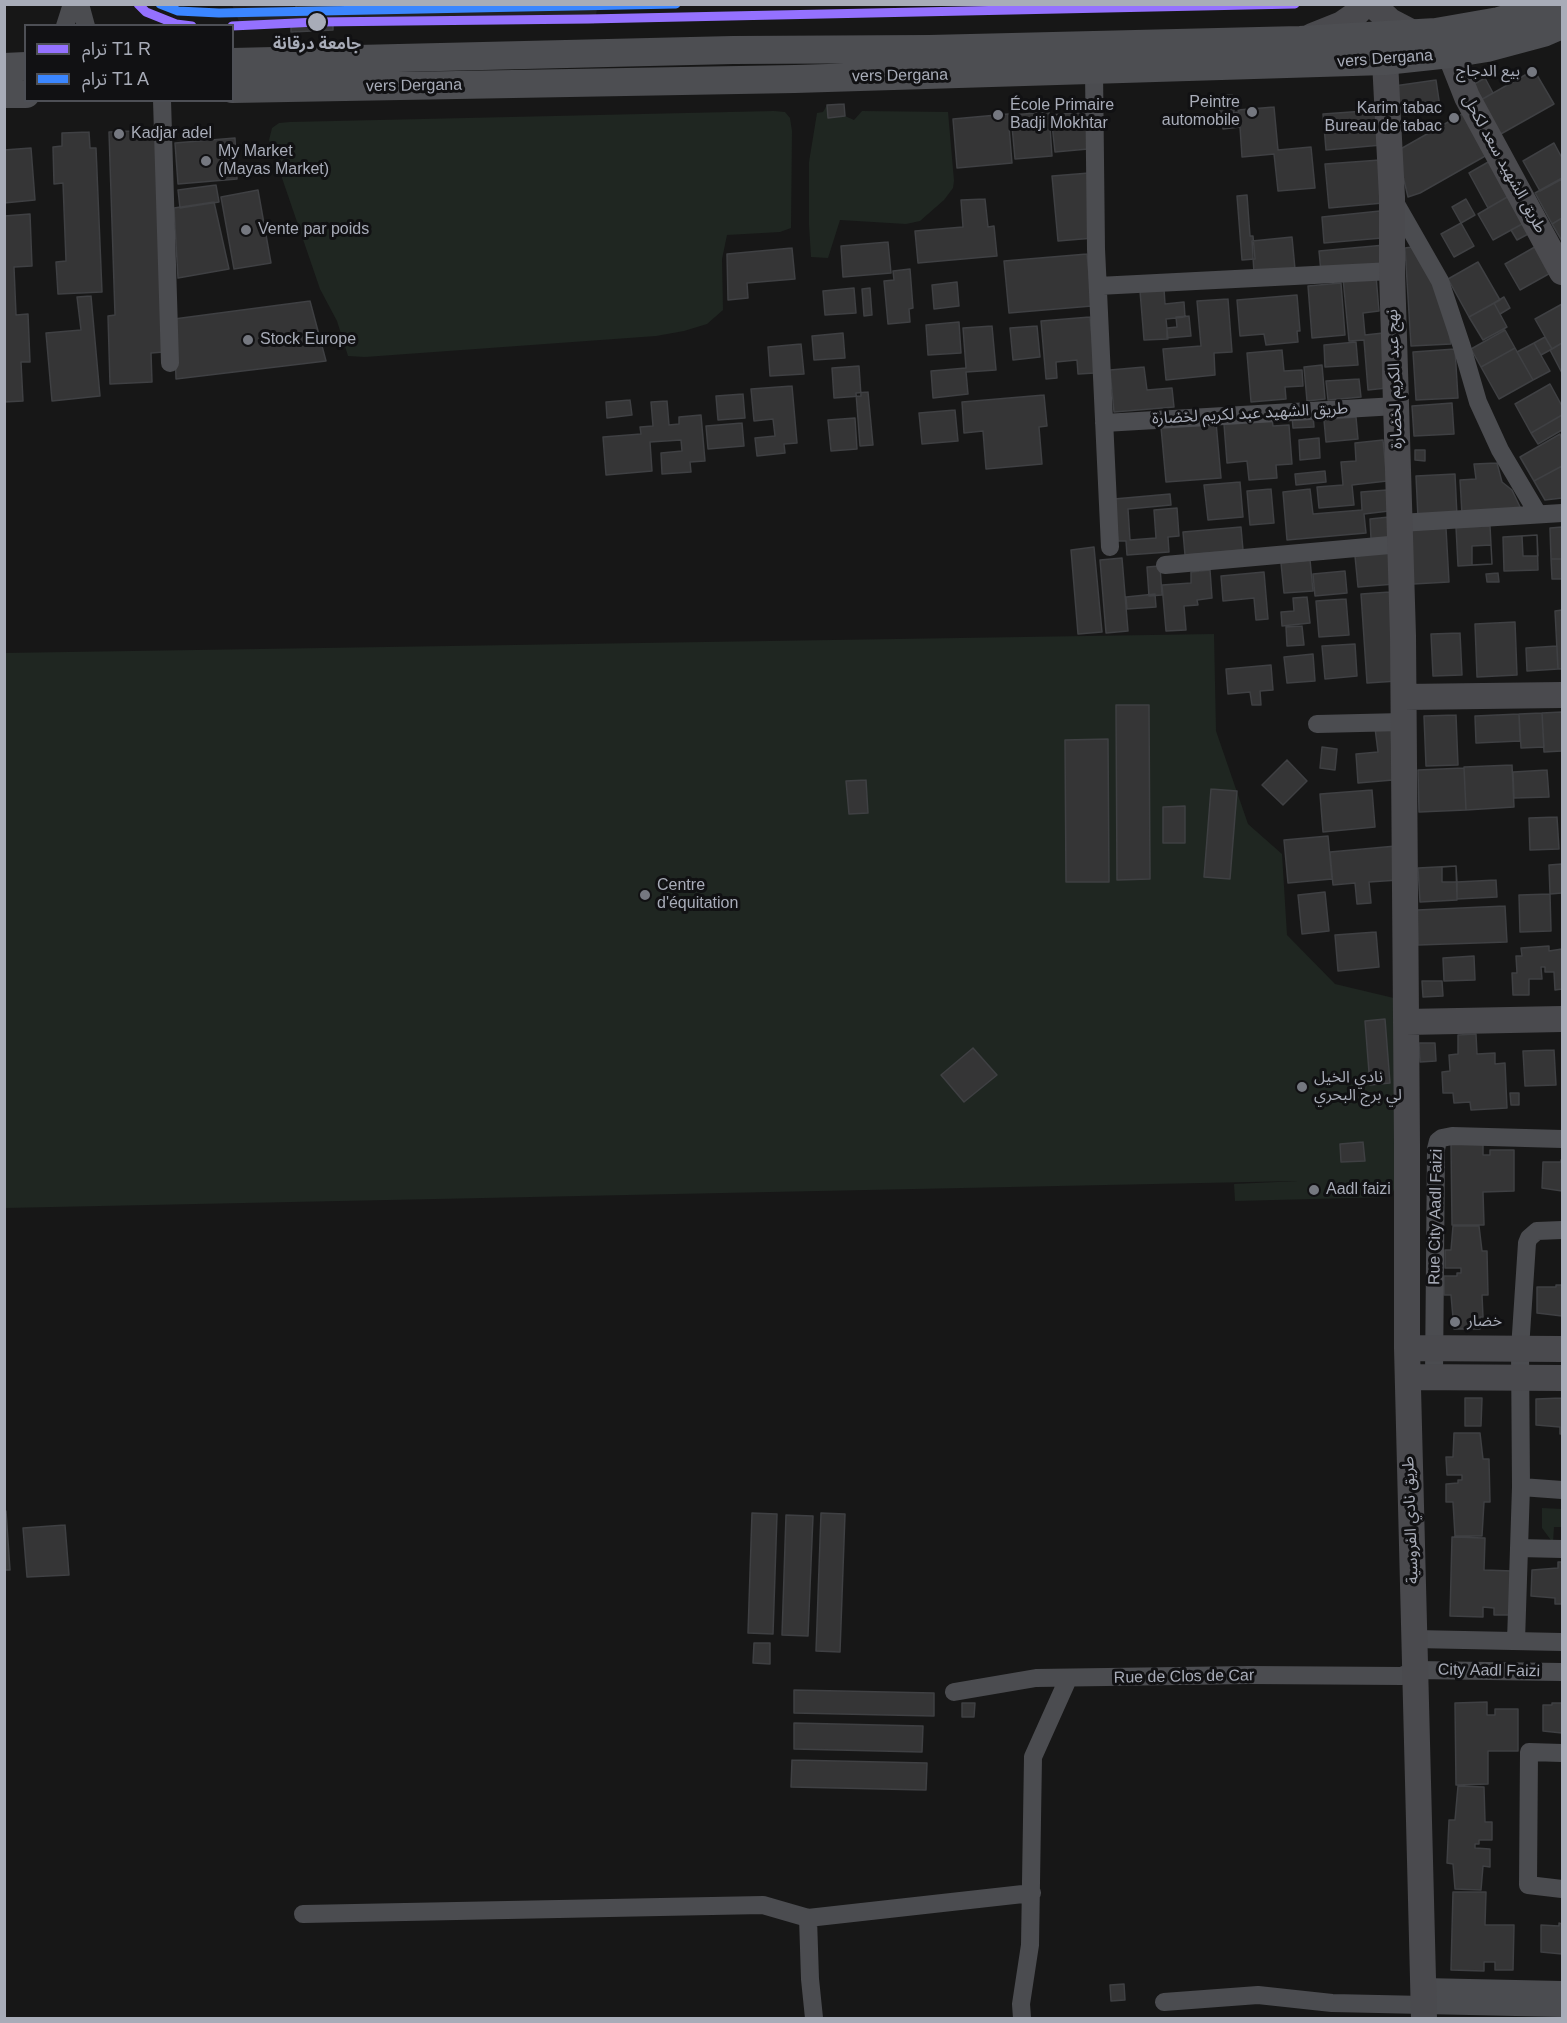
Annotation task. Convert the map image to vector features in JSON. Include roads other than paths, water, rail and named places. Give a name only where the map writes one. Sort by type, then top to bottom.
[{"type":"main road","points":[[1300,40],[1342,24],[1365,4]]},
{"type":"main road","points":[[1372,4],[1390,21],[1415,34]]},
{"type":"main road","points":[[234,62],[673,51],[928,62],[1415,34],[1499,21],[1557,4]]},
{"type":"main road","name":"vers Dergana","points":[[234,89],[668,82],[928,62],[1094,71],[1385,61],[1487,48],[1543,33],[1563,25]]},
{"type":"main road","points":[[668,82],[677,67],[673,51]]},
{"type":"main road","name":"طريق الشهيد سعد لكحل","points":[[1450,54],[1467,97],[1563,272]]},
{"type":"main road","name":"نهج عبد الكريم لخضارة","points":[[1385,61],[1392,197],[1400,534],[1406,1022]]},
{"type":"main road","points":[[13,71],[24,90]]},
{"type":"main road","points":[[1403,710],[1563,694]]},
{"type":"main road","points":[[1406,1022],[1563,1019]]},
{"type":"main road","name":"طريق نادي الفروسية","points":[[1406,1022],[1407,1348],[1424,2004]]},
{"type":"main road","points":[[1407,1348],[1563,1349]]},
{"type":"main road","points":[[1408,1377],[1563,1378]]},
{"type":"street","points":[[66,24],[72,4]]},
{"type":"street","points":[[80,4],[85,24]]},
{"type":"street","points":[[1094,71],[1096,249],[1110,547]]},
{"type":"street","points":[[162,102],[170,363]]},
{"type":"street","points":[[1392,197],[1440,281],[1478,402],[1500,450],[1538,514]]},
{"type":"street","points":[[1098,286],[1392,272]]},
{"type":"street","name":"طريق الشهيد عبد لكريم لخضارة","points":[[1104,423],[1396,406]]},
{"type":"street","points":[[1165,566],[1538,514],[1563,513]]},
{"type":"street","points":[[1317,724],[1403,710]]},
{"type":"street","name":"Rue City Aadl Faizi","points":[[1434,1376],[1436,1149],[1438,1142],[1442,1138],[1452,1136],[1563,1139]]},
{"type":"street","points":[[1516,1641],[1521,1487],[1520,1349],[1527,1243],[1537,1231],[1563,1230]]},
{"type":"street","points":[[1521,1487],[1563,1490]]},
{"type":"street","points":[[1519,1548],[1563,1549]]},
{"type":"street","points":[[1415,1639],[1563,1642]]},
{"type":"street","name":"City Aadl Faizi","points":[[1415,1670],[1563,1672]]},
{"type":"street","name":"Rue de Clos de Car","points":[[954,1692],[1036,1678],[1402,1676],[1415,1670]]},
{"type":"street","points":[[1022,2019],[1021,2004],[1030,1945],[1033,1757],[1068,1679]]},
{"type":"street","points":[[1563,1753],[1529,1752],[1528,1885],[1563,1889]]},
{"type":"street","points":[[303,1914],[764,1905],[808,1918],[1032,1893]]},
{"type":"street","points":[[808,1918],[814,2019]]},
{"type":"street","points":[[1424,2004],[1563,1990]]},
{"type":"street","points":[[1164,2002],[1258,1995],[1332,2003],[1563,2008]]},
{"type":"place","name":"جامعة درقانة","points":[[317,22]]},
{"type":"place","name":"بيع الدجاج","points":[[1532,72]]},
{"type":"place","name":"Peintre automobile","points":[[1252,112]]},
{"type":"place","name":"École Primaire Badji Mokhtar","points":[[998,115]]},
{"type":"place","name":"Karim tabac Bureau de tabac","points":[[1454,118]]},
{"type":"place","name":"Kadjar adel","points":[[119,134]]},
{"type":"place","name":"My Market (Mayas Market)","points":[[206,161]]},
{"type":"place","name":"Vente par poids","points":[[246,230]]},
{"type":"place","name":"Stock Europe","points":[[248,340]]},
{"type":"place","name":"Centre d'équitation","points":[[645,895]]},
{"type":"place","name":"نادي الخيل لي برج البحري","points":[[1302,1087]]},
{"type":"place","name":"Aadl faizi","points":[[1314,1190]]},
{"type":"place","name":"خضار","points":[[1455,1322]]}]
